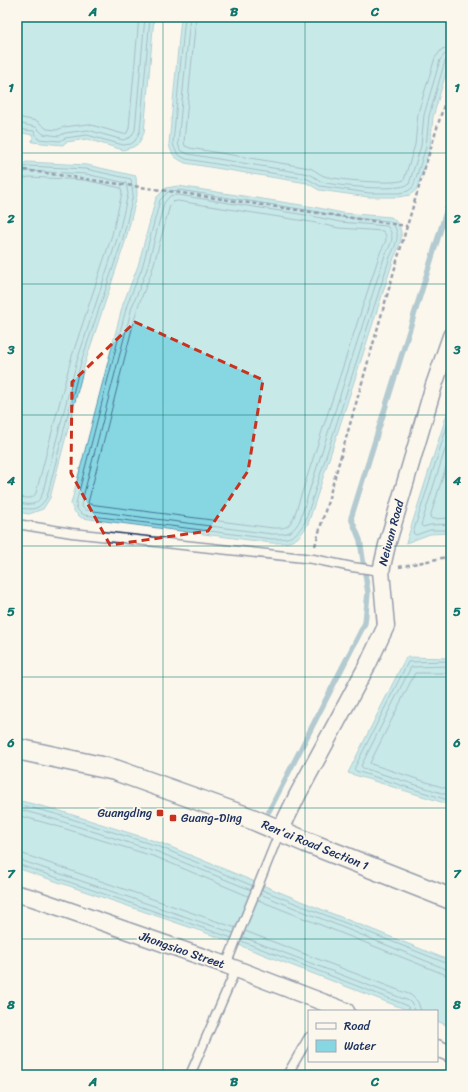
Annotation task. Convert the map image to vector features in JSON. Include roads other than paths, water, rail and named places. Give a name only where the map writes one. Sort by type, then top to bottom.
[{"type":"street","name":"Neiwan Road","points":[[280,831],[298,794],[368,664],[386,626],[381,571],[386,545],[434,385],[451,336]]},
{"type":"street","name":"Ren'ai Road Section 1","points":[[17,749],[115,770],[252,819],[451,899]]},
{"type":"street","name":"Jhongsiao Street","points":[[17,894],[33,898],[231,967],[326,1007],[341,1010]]},
{"type":"street","points":[[438,1048],[451,1054]]},
{"type":"lane","points":[[17,524],[72,533],[313,559],[381,571]]},
{"type":"lane","points":[[190,1075],[231,967],[232,950],[280,831]]},
{"type":"lane","points":[[287,1075],[308,1039]]},
{"type":"water","points":[[17,17],[154,17],[144,133],[139,143],[133,147],[123,150],[87,139],[66,142],[63,145],[32,142],[33,135],[17,132]]},
{"type":"water","points":[[181,17],[451,17],[451,56],[433,117],[430,148],[417,189],[410,195],[399,197],[369,197],[319,190],[307,183],[185,163],[176,158],[172,154],[169,144]]},
{"type":"water","points":[[27,162],[87,165],[136,176],[137,195],[126,239],[85,363],[50,498],[43,509],[29,514],[17,512],[17,165]]},
{"type":"water","points":[[178,186],[314,207],[342,213],[391,217],[399,226],[401,231],[399,247],[394,258],[308,524],[301,535],[290,542],[272,543],[82,518],[75,512],[71,504],[123,304],[138,266],[156,198],[166,188]]},
{"type":"water","points":[[451,401],[451,533],[430,534],[406,543]]},
{"type":"water","points":[[406,657],[451,658],[451,805],[348,773]]},
{"type":"water","points":[[17,800],[57,810],[161,843],[451,961],[451,1027],[438,1021],[438,1010],[407,1010],[218,937],[17,868]]},
{"type":"waterway","points":[[269,811],[365,623],[368,593],[360,540],[351,518],[451,196]]},
{"type":"place","name":"Guangding","points":[[160,813]]},
{"type":"place","name":"Guang-Ding","points":[[173,818]]}]
